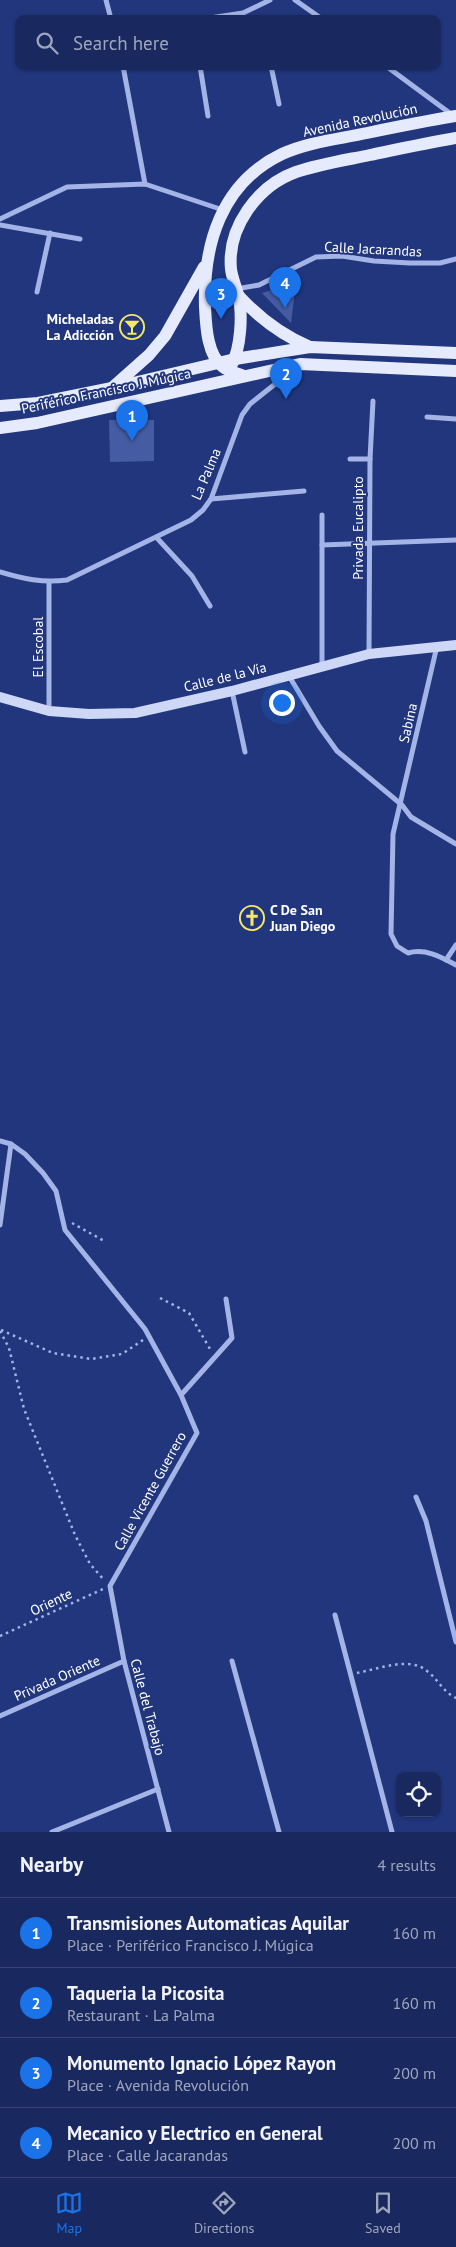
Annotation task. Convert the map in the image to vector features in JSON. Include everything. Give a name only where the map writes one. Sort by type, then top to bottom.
[{"type":"main road","name":"Avenida Revolución","points":[[223,366],[210,340],[206,318],[207,260],[213,232],[224,210],[242,186],[260,168],[282,154],[311,144],[455,116]]},
{"type":"main road","points":[[235,359],[240,335],[237,292],[231,270],[235,235],[252,204],[267,189],[294,173],[316,167],[456,138]]},
{"type":"main road","points":[[112,388],[149,354],[165,336],[207,260]]},
{"type":"main road","points":[[237,292],[258,316],[276,329],[310,347]]},
{"type":"main road","name":"Periférico Francisco J. Múgica","points":[[0,406],[38,404],[223,366],[235,359],[310,347],[456,353]]},
{"type":"main road","name":"Periférico Francisco J. Múgica","points":[[0,428],[37,423],[300,364],[456,372]]},
{"type":"main road","points":[[214,383],[223,366],[247,377]]},
{"type":"street","points":[[106,0],[109,15]]},
{"type":"street","points":[[230,15],[243,13],[270,0]]},
{"type":"street","points":[[295,0],[316,15]]},
{"type":"street","points":[[124,70],[145,184]]},
{"type":"street","points":[[201,70],[208,116]]},
{"type":"street","points":[[272,70],[278,104]]},
{"type":"street","points":[[392,70],[455,116]]},
{"type":"street","points":[[0,219],[67,187],[145,184],[224,210]]},
{"type":"street","points":[[0,225],[80,239]]},
{"type":"street","points":[[37,292],[50,233]]},
{"type":"street","name":"Calle Jacarandas","points":[[237,292],[259,285],[316,257],[342,256],[374,261],[410,263],[440,263],[456,259]]},
{"type":"street","name":"La Palma","points":[[0,572],[24,579],[49,582],[67,580],[191,520],[203,510],[210,499],[242,415],[250,404],[300,364]]},
{"type":"street","name":"Privada Eucalipto","points":[[369,654],[372,401]]},
{"type":"street","points":[[427,417],[456,419]]},
{"type":"street","points":[[350,459],[370,459]]},
{"type":"street","points":[[210,499],[304,491]]},
{"type":"street","points":[[322,516],[322,665]]},
{"type":"street","points":[[156,538],[192,576],[210,606]]},
{"type":"street","points":[[322,544],[456,540]]},
{"type":"street","name":"El Escobal","points":[[49,582],[49,711]]},
{"type":"street","name":"Calle de la Vía","points":[[0,697],[49,711],[89,714],[135,713],[232,691],[322,665],[369,654],[437,645],[456,645]]},
{"type":"street","name":"Sabina","points":[[437,645],[402,805],[393,834],[393,941],[408,953],[416,950],[427,952],[446,960]]},
{"type":"street","points":[[289,675],[318,726],[337,751],[402,805],[411,817],[456,844]]},
{"type":"street","points":[[232,691],[245,752]]},
{"type":"street","points":[[456,945],[446,960],[456,965]]},
{"type":"street","name":"Calle Vicente Guerrero","points":[[0,1140],[12,1144],[43,1173],[56,1191],[65,1230],[78,1249],[149,1337],[181,1395],[196,1433],[110,1586]]},
{"type":"street","points":[[0,1225],[12,1144]]},
{"type":"street","points":[[181,1395],[232,1338],[226,1299]]},
{"type":"street","points":[[416,1497],[426,1521],[456,1642]]},
{"type":"street","name":"Calle del Trabajo","points":[[110,1586],[124,1661],[168,1832]]},
{"type":"street","points":[[336,1615],[392,1832]]},
{"type":"street","name":"Privada Oriente","points":[[0,1716],[124,1661]]},
{"type":"street","points":[[232,1661],[279,1832]]},
{"type":"street","points":[[52,1832],[158,1789]]},
{"type":"path","points":[[62,1217],[106,1242]]},
{"type":"path","points":[[160,1298],[189,1313],[214,1357]]},
{"type":"path","points":[[0,1331],[54,1353],[91,1359],[122,1354],[149,1337]]},
{"type":"path","points":[[0,1331],[9,1348],[24,1408],[75,1535],[90,1564],[110,1586]]},
{"type":"path","name":"Oriente","points":[[0,1636],[110,1586]]},
{"type":"path","points":[[351,1674],[410,1663],[427,1670],[448,1695],[456,1698]]},
{"type":"building","points":[[296,282],[291,323],[262,293]]},
{"type":"building","points":[[109,420],[154,420],[154,461],[110,462]]},
{"type":"place","name":"Mecanico y Electrico en General","points":[[285,308]]},
{"type":"place","name":"Monumento Ignacio López Rayon","points":[[221,319]]},
{"type":"place","name":"Micheladas La Adicción","points":[[132,327]]},
{"type":"place","name":"Taqueria la Picosita","points":[[286,399]]},
{"type":"place","name":"Transmisiones Automaticas Aquilar","points":[[132,441]]},
{"type":"place","name":"C De San Juan Diego","points":[[252,918]]}]
